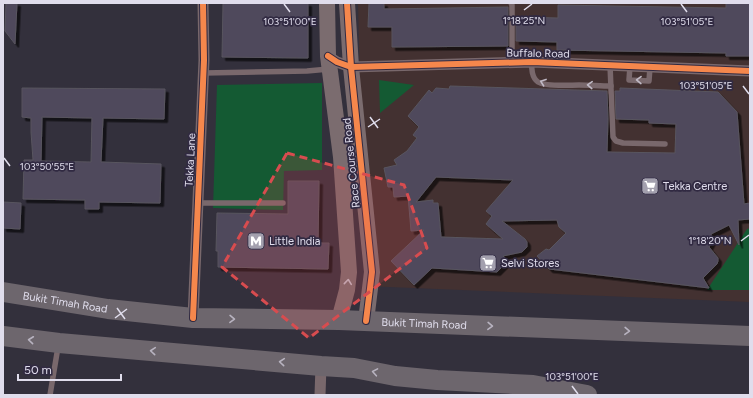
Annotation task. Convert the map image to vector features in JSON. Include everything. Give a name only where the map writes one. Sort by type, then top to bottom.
[{"type":"highway","name":"Bukit Timah Road","points":[[3,292],[108,309],[193,318],[339,320],[750,336]]},
{"type":"highway","points":[[3,336],[59,343],[354,368],[395,376],[478,385],[532,388],[587,395]]},
{"type":"street","name":"Tekka Lane","points":[[193,318],[204,73],[203,3]]},
{"type":"street","name":"Race Course Road","points":[[327,3],[329,63],[341,157],[349,272],[347,290],[339,320]]},
{"type":"street","name":"Race Course Road","points":[[347,3],[351,67],[372,272],[366,321]]},
{"type":"street","name":"Buffalo Road","points":[[329,63],[337,62],[351,67],[532,62],[750,71]]},
{"type":"street","points":[[343,193],[364,191]]},
{"type":"street","points":[[320,395],[321,366]]},
{"type":"lane","points":[[511,3],[512,62]]},
{"type":"lane","points":[[532,62],[531,70],[538,82],[548,84],[611,86]]},
{"type":"lane","points":[[204,73],[307,71],[329,63]]},
{"type":"lane","points":[[610,65],[614,136],[616,141],[623,143],[665,144]]},
{"type":"lane","points":[[198,203],[283,203]]},
{"type":"lane","points":[[50,395],[59,343]]},
{"type":"highlighted area","points":[[287,153],[404,185],[427,248],[309,338],[222,267]]},
{"type":"shaded area","points":[[358,3],[750,3],[750,302],[365,286]]},
{"type":"green space","points":[[379,80],[414,85],[380,113]]},
{"type":"green space","points":[[322,83],[322,170],[284,171],[283,210],[213,208],[217,85]]},
{"type":"green space","points":[[750,228],[750,290],[707,290],[747,229]]},
{"type":"building","points":[[6,3],[17,3],[15,44],[5,31]]},
{"type":"building","points":[[223,3],[308,3],[308,58],[222,57]]},
{"type":"building","points":[[369,3],[384,3],[384,9],[508,7],[508,46],[392,47],[392,27],[368,27]]},
{"type":"building","points":[[726,3],[750,3],[750,56],[726,56],[726,53],[557,50],[557,42],[516,41],[516,17],[558,18],[558,5],[726,8]]},
{"type":"building","name":"Tekka Centre","points":[[450,86],[607,91],[607,152],[675,153],[676,124],[649,123],[649,120],[616,119],[615,91],[620,91],[620,88],[718,92],[737,112],[744,204],[750,203],[750,219],[738,220],[739,245],[729,225],[711,234],[712,241],[709,247],[718,258],[718,261],[717,264],[703,278],[709,288],[549,269],[537,256],[546,249],[549,250],[566,233],[559,227],[557,220],[502,221],[525,239],[527,242],[527,247],[522,252],[503,256],[508,261],[497,272],[432,268],[414,285],[391,261],[424,230],[411,231],[408,196],[394,197],[393,187],[388,187],[384,168],[397,165],[394,160],[407,151],[417,138],[413,135],[419,127],[408,116],[429,90],[432,93],[436,88],[449,89]],"holes":[[[436,177],[513,180],[486,211],[492,216],[486,224],[503,239],[441,237],[438,203],[433,203],[433,200],[416,202]]]},
{"type":"building","points":[[22,88],[165,89],[164,119],[103,118],[101,162],[161,164],[160,203],[99,202],[99,209],[85,209],[85,200],[23,199],[24,160],[33,160],[31,118],[22,117]],"holes":[[[42,117],[92,118],[91,162],[41,161]]]},
{"type":"building","points":[[288,181],[319,181],[318,243],[329,243],[328,269],[218,267],[218,251],[216,251],[217,213],[288,214]]},
{"type":"building","points":[[3,202],[21,203],[20,229],[3,228]]},
{"type":"cycle path","points":[[193,318],[204,60],[203,3]]},
{"type":"cycle path","points":[[347,3],[351,67],[372,272],[366,321]]},
{"type":"cycle path","points":[[328,56],[337,62],[351,67],[532,62],[750,71]]},
{"type":"place","name":"Tekka Centre","points":[[650,186]]},
{"type":"place","name":"Little India","points":[[256,241]]},
{"type":"place","name":"Selvi Stores","points":[[488,263]]}]
